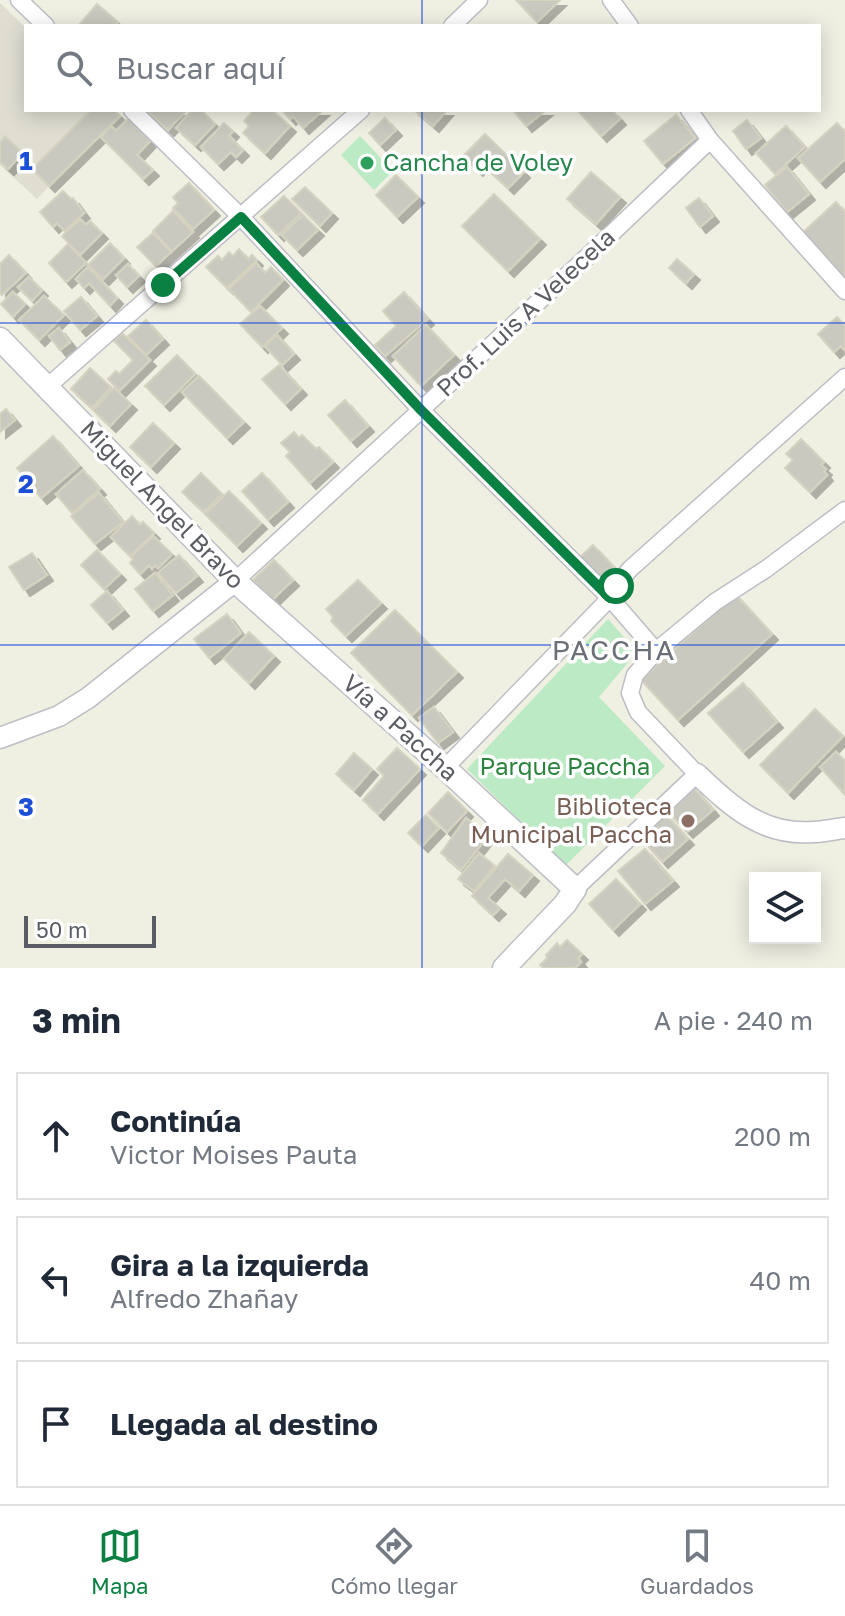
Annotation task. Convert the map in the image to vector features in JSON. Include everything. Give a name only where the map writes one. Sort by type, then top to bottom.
[{"type":"main road","name":"Miguel Angel Bravo","points":[[0,339],[235,581],[330,664]]},
{"type":"main road","name":"Vía a Paccha","points":[[330,664],[575,889]]},
{"type":"main road","points":[[504,968],[565,904],[575,889]]},
{"type":"street","points":[[19,0],[44,24]]},
{"type":"street","points":[[454,24],[479,0]]},
{"type":"street","points":[[611,0],[629,24]]},
{"type":"street","points":[[134,112],[241,217],[421,410],[610,598],[656,651]]},
{"type":"street","points":[[47,387],[359,112]]},
{"type":"street","points":[[690,112],[710,140],[845,291]]},
{"type":"street","name":"Prof. Luis A Velecela","points":[[235,581],[710,140]]},
{"type":"street","points":[[445,768],[610,598],[630,569],[845,377]]},
{"type":"street","points":[[845,510],[766,569],[715,602],[656,651],[635,675],[630,693],[638,712],[697,774],[729,805],[753,821],[779,829],[810,833],[845,828]]},
{"type":"street","points":[[0,738],[59,716],[88,698],[235,581]]},
{"type":"street","points":[[575,889],[697,774]]},
{"type":"shaded area","points":[[0,3],[24,26],[24,112],[117,114],[37,199],[0,165]]},
{"type":"green space","name":"Cancha de Voley","points":[[360,136],[393,171],[374,190],[341,155]]},
{"type":"green space","name":"Parque Paccha","points":[[608,619],[637,652],[599,697],[665,766],[565,866],[467,769]]},
{"type":"building","points":[[516,0],[560,0],[537,22]]},
{"type":"building","points":[[97,4],[118,22],[116,24],[80,24]]},
{"type":"building","points":[[89,112],[116,112],[120,116],[49,186],[32,169]]},
{"type":"building","points":[[148,112],[185,112],[168,130]]},
{"type":"building","points":[[190,112],[203,112],[215,124],[195,145],[176,128]]},
{"type":"building","points":[[252,112],[274,112],[290,126],[265,153],[243,133],[249,126],[244,121]]},
{"type":"building","points":[[284,112],[321,112],[303,128],[293,116],[290,119]]},
{"type":"building","points":[[416,112],[445,112],[433,126]]},
{"type":"building","points":[[515,112],[544,112],[526,126]]},
{"type":"building","points":[[579,112],[614,112],[620,119],[601,136]]},
{"type":"building","points":[[676,115],[695,138],[663,164],[644,141]]},
{"type":"building","points":[[129,118],[151,140],[137,155],[153,170],[143,179],[101,137],[111,126],[116,131]]},
{"type":"building","points":[[385,118],[396,130],[380,145],[369,133]]},
{"type":"building","points":[[747,120],[761,138],[746,149],[733,131]]},
{"type":"building","points":[[224,123],[233,131],[229,136],[243,150],[236,157],[231,152],[218,164],[201,147]]},
{"type":"building","points":[[837,123],[845,132],[845,159],[820,182],[798,158]]},
{"type":"building","points":[[786,126],[805,147],[775,174],[756,153]]},
{"type":"building","points":[[485,134],[524,172],[508,188],[482,164],[477,170],[463,156]]},
{"type":"building","points":[[5,136],[23,153],[8,169],[0,162],[0,142]]},
{"type":"building","points":[[787,167],[809,194],[787,212],[765,185]]},
{"type":"building","points":[[591,172],[620,197],[596,224],[567,199]]},
{"type":"building","points":[[396,175],[418,197],[397,217],[376,195]]},
{"type":"building","points":[[189,183],[214,210],[193,229],[173,208],[178,203],[173,197]]},
{"type":"building","points":[[305,187],[332,213],[320,226],[292,199]]},
{"type":"building","points":[[63,191],[73,198],[84,213],[65,231],[57,223],[53,227],[40,212]]},
{"type":"building","points":[[494,194],[540,239],[508,271],[462,226]]},
{"type":"building","points":[[284,196],[301,213],[278,235],[261,217]]},
{"type":"building","points":[[699,198],[713,216],[700,227],[686,208]]},
{"type":"building","points":[[836,202],[845,212],[845,281],[801,234]]},
{"type":"building","points":[[173,211],[193,232],[172,251],[153,231]]},
{"type":"building","points":[[303,215],[318,230],[297,250],[282,235]]},
{"type":"building","points":[[80,219],[86,225],[90,221],[102,233],[80,255],[62,236]]},
{"type":"building","points":[[153,233],[171,252],[156,266],[137,247]]},
{"type":"building","points":[[110,243],[124,258],[103,279],[88,265]]},
{"type":"building","points":[[68,244],[86,263],[66,282],[49,263]]},
{"type":"building","points":[[239,249],[248,259],[252,255],[257,260],[227,288],[206,267],[218,256],[222,260],[229,252],[233,256]]},
{"type":"building","points":[[9,255],[26,273],[2,295],[0,264]]},
{"type":"building","points":[[677,259],[694,274],[686,283],[669,268]]},
{"type":"building","points":[[256,263],[265,273],[271,267],[283,280],[251,312],[229,289]]},
{"type":"building","points":[[128,264],[139,276],[127,287],[116,275]]},
{"type":"building","points":[[88,267],[117,298],[110,306],[89,283],[84,288],[76,279]]},
{"type":"building","points":[[29,277],[42,290],[32,301],[18,287]]},
{"type":"building","points":[[13,292],[25,304],[13,317],[1,304]]},
{"type":"building","points":[[404,292],[428,319],[385,356],[375,345],[396,326],[383,311]]},
{"type":"building","points":[[44,296],[64,315],[39,340],[19,320]]},
{"type":"building","points":[[81,297],[97,316],[80,330],[64,311]]},
{"type":"building","points":[[260,306],[282,328],[262,347],[240,324]]},
{"type":"building","points":[[837,317],[845,326],[845,351],[841,346],[834,352],[818,334]]},
{"type":"building","points":[[146,320],[163,339],[146,355],[128,336]]},
{"type":"building","points":[[426,325],[454,355],[421,386],[393,356]]},
{"type":"building","points":[[59,328],[70,342],[60,350],[49,336]]},
{"type":"building","points":[[122,333],[150,360],[119,391],[108,379],[116,371],[119,374],[133,360],[114,341]]},
{"type":"building","points":[[277,335],[294,354],[282,365],[265,346]]},
{"type":"building","points":[[177,355],[195,374],[164,405],[145,386]]},
{"type":"building","points":[[279,365],[301,389],[285,404],[262,379]]},
{"type":"building","points":[[90,368],[111,387],[92,408],[71,389]]},
{"type":"building","points":[[199,376],[244,422],[227,438],[182,392]]},
{"type":"building","points":[[114,388],[131,404],[110,426],[93,410]]},
{"type":"building","points":[[345,400],[368,426],[351,441],[328,415]]},
{"type":"building","points":[[6,409],[15,420],[0,432],[0,414]]},
{"type":"building","points":[[153,423],[174,443],[151,467],[130,447]]},
{"type":"building","points":[[294,432],[299,438],[302,435],[316,449],[319,447],[333,462],[310,483],[286,456],[290,452],[281,443]]},
{"type":"building","points":[[53,436],[79,466],[41,498],[17,468]]},
{"type":"building","points":[[801,439],[824,462],[821,465],[826,469],[827,475],[810,492],[785,468],[793,460],[786,454]]},
{"type":"building","points":[[83,470],[100,489],[72,513],[56,494]]},
{"type":"building","points":[[201,473],[222,494],[204,512],[182,492]]},
{"type":"building","points":[[262,473],[288,502],[268,520],[242,491]]},
{"type":"building","points":[[229,491],[261,523],[237,546],[205,514]]},
{"type":"building","points":[[99,493],[123,522],[95,544],[71,516]]},
{"type":"building","points":[[132,516],[154,533],[130,556],[111,537]]},
{"type":"building","points":[[153,536],[172,554],[158,568],[155,565],[152,569],[149,565],[140,574],[130,563],[131,557]]},
{"type":"building","points":[[593,545],[614,567],[600,580],[579,558]]},
{"type":"building","points":[[97,550],[120,574],[104,589],[81,565]]},
{"type":"building","points":[[32,553],[47,575],[24,590],[9,567]]},
{"type":"building","points":[[179,555],[197,576],[176,593],[158,573]]},
{"type":"building","points":[[274,560],[293,580],[272,600],[253,580]]},
{"type":"building","points":[[155,573],[173,595],[153,611],[135,589]]},
{"type":"building","points":[[358,580],[381,603],[346,636],[331,621],[333,617],[326,609]]},
{"type":"building","points":[[107,591],[123,610],[107,623],[91,605]]},
{"type":"building","points":[[735,594],[772,634],[678,720],[641,680]]},
{"type":"building","points":[[395,610],[457,672],[412,715],[351,653]]},
{"type":"building","points":[[227,614],[241,633],[209,658],[194,639]]},
{"type":"building","points":[[249,632],[274,656],[249,683],[224,659]]},
{"type":"building","points":[[743,683],[777,722],[743,752],[708,713]]},
{"type":"building","points":[[434,707],[453,732],[438,743],[419,718]]},
{"type":"building","points":[[815,709],[843,736],[788,793],[760,765]]},
{"type":"building","points":[[397,748],[420,769],[378,814],[363,800],[384,776],[377,769]]},
{"type":"building","points":[[836,752],[845,761],[845,795],[820,767]]},
{"type":"building","points":[[354,753],[372,769],[354,790],[336,774]]},
{"type":"building","name":"Biblioteca Municipal Paccha","points":[[693,787],[713,810],[687,832],[666,810]]},
{"type":"building","points":[[448,792],[467,811],[447,832],[428,813]]},
{"type":"building","points":[[426,815],[439,828],[422,846],[408,833]]},
{"type":"building","points":[[666,815],[688,839],[662,862],[640,837]]},
{"type":"building","points":[[466,818],[488,836],[461,870],[441,853]]},
{"type":"building","points":[[645,849],[673,881],[645,904],[618,871]]},
{"type":"building","points":[[479,853],[495,866],[474,891],[458,879]]},
{"type":"building","points":[[508,854],[533,875],[519,891],[505,879],[488,898],[500,908],[493,915],[472,896]]},
{"type":"building","points":[[616,879],[640,904],[613,930],[589,904]]},
{"type":"building","points":[[567,940],[582,954],[578,958],[581,962],[575,968],[543,968],[540,965],[547,958],[546,955],[557,943],[560,947]]},
{"type":"place","name":"Cancha de Voley","points":[[367,163]]},
{"type":"place","name":"Biblioteca Municipal Paccha","points":[[688,821]]},
{"type":"district","name":"PACCHA","points":[[614,650]]},
{"type":"route","points":[[163,285],[241,217],[421,410],[610,598],[616,586]]}]
